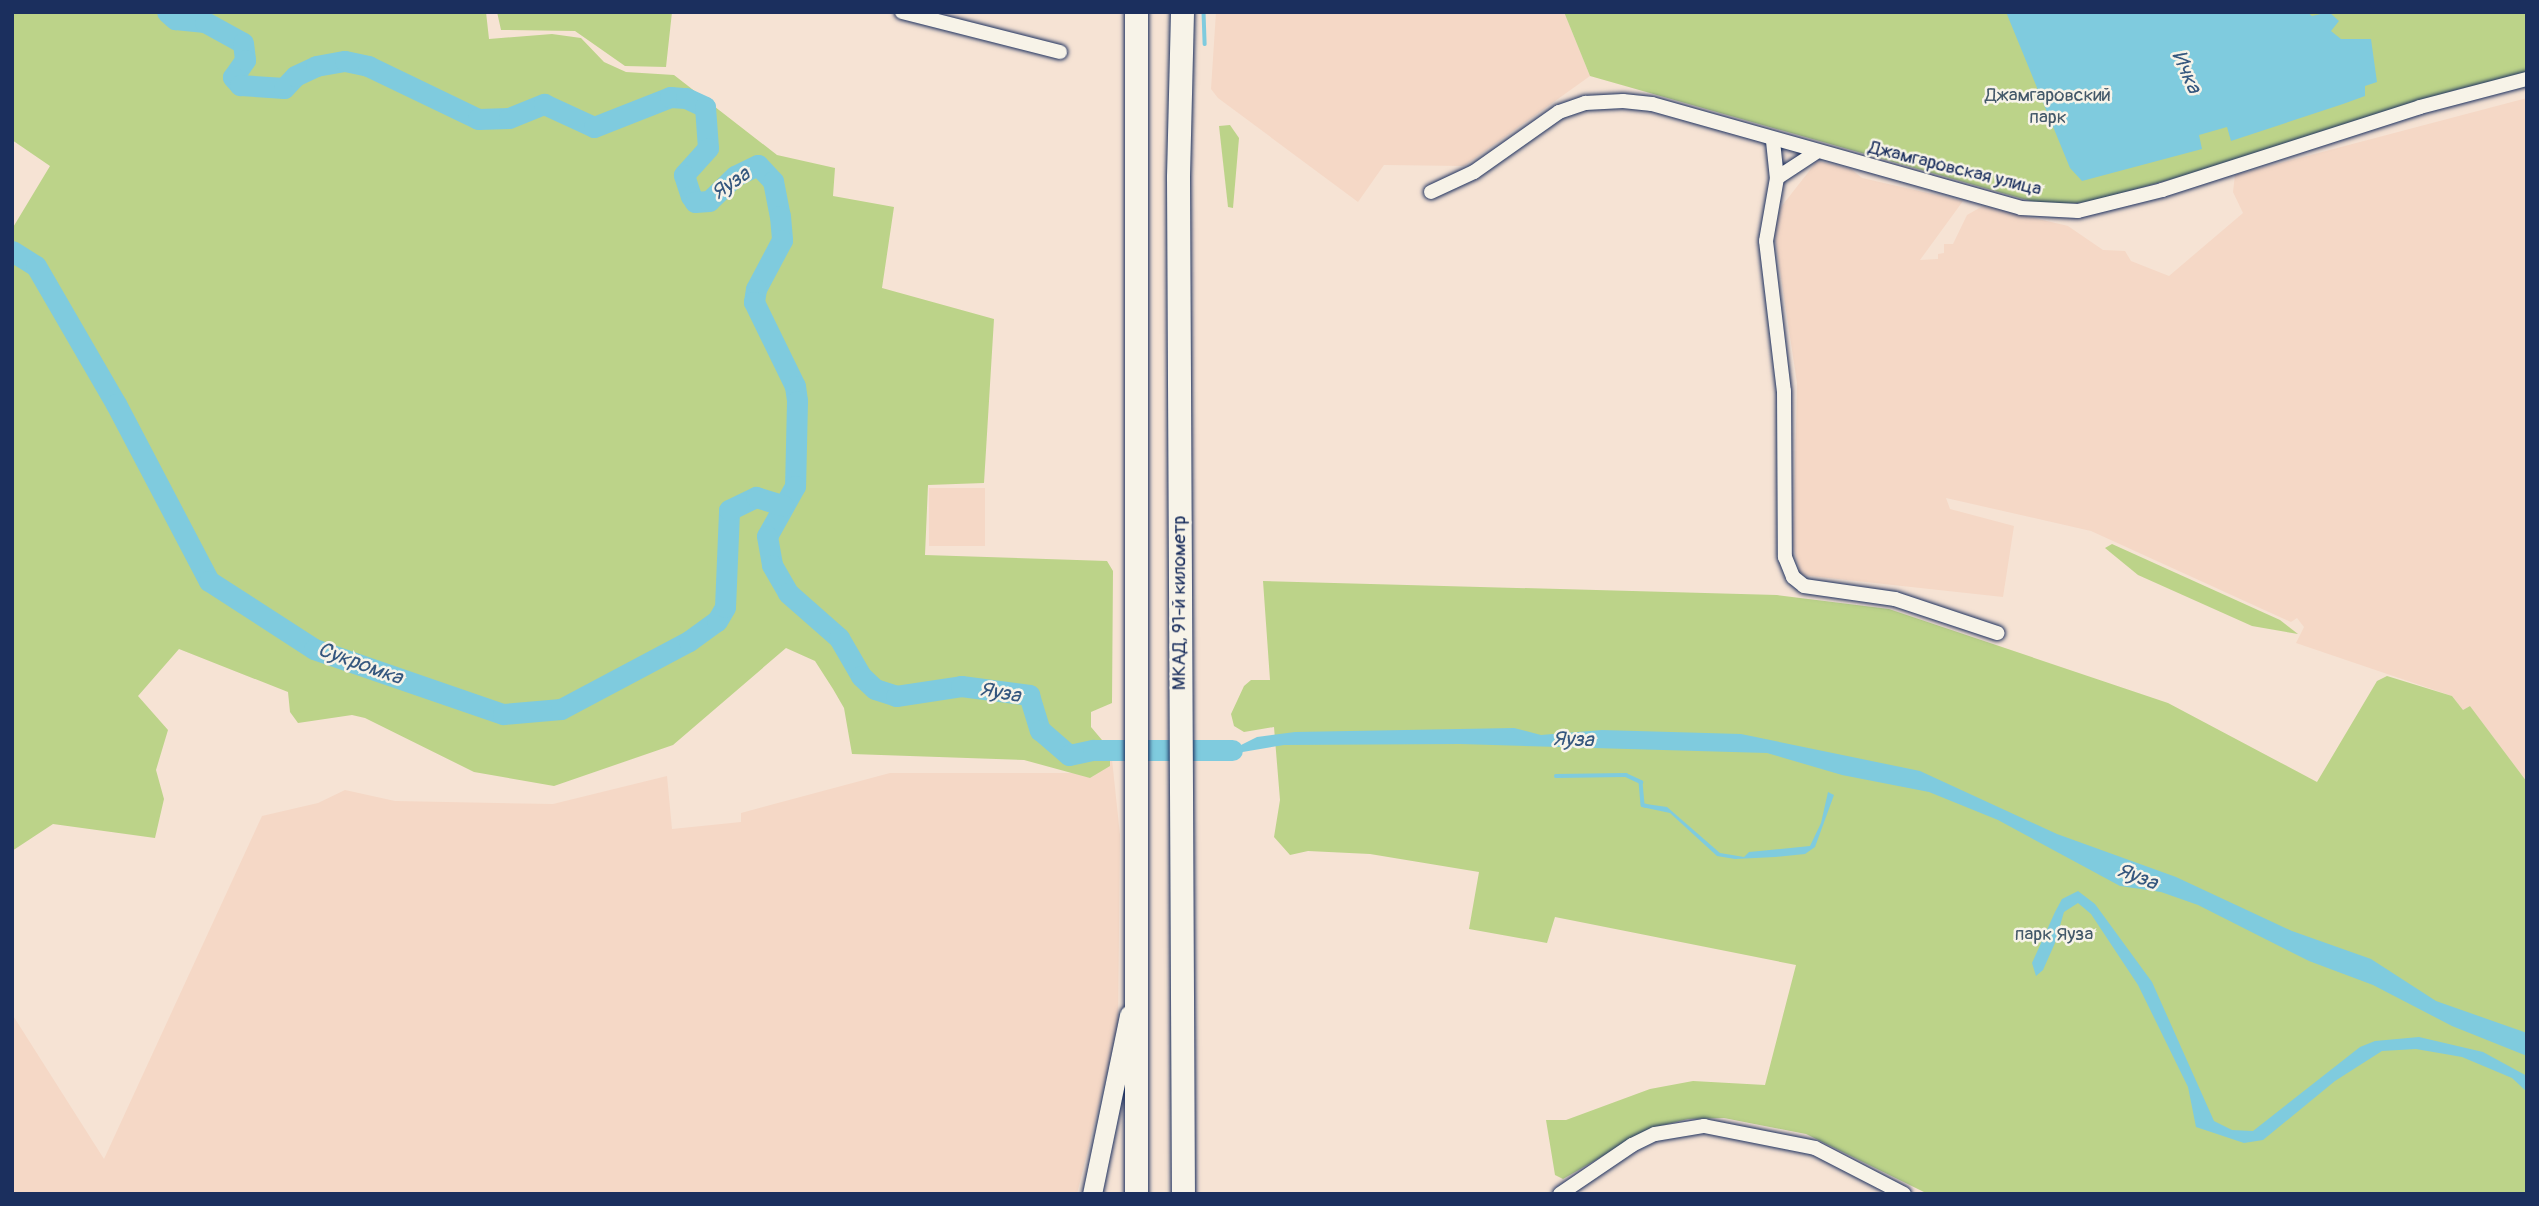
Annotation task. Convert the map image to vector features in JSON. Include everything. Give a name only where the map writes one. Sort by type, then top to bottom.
[{"type":"highway","points":[[1136,12],[1136,1194]]},
{"type":"highway","name":"МКАД, 91-й километр","points":[[1182,12],[1183,1194]]},
{"type":"main road","points":[[1092,1194],[1136,976]]},
{"type":"street","points":[[902,12],[1060,52]]},
{"type":"street","name":"Джамгаровская улица","points":[[1431,192],[1465,177],[1559,112],[1585,103],[1652,104],[1815,153],[2021,208],[2078,211],[2162,190],[2420,107],[2527,79]]},
{"type":"street","points":[[1773,141],[1777,178],[1766,241],[1784,390],[1785,557],[1793,577],[1804,586],[1895,599],[1997,633]]},
{"type":"street","points":[[1777,178],[1815,153]]},
{"type":"street","points":[[1560,1194],[1632,1145],[1655,1134],[1704,1126],[1815,1148],[1903,1194]]},
{"type":"shaded area","points":[[1216,12],[1564,12],[1590,76],[1464,166],[1384,165],[1358,202],[1218,98],[1211,89]]},
{"type":"shaded area","points":[[2527,98],[2527,782],[2470,706],[2463,710],[2452,696],[2296,643],[2304,627],[2297,618],[2291,622],[2091,531],[1946,498],[1950,509],[2014,526],[2003,597],[1801,575],[1793,546],[1797,383],[1774,231],[1781,207],[1817,161],[1851,169],[1862,178],[1963,201],[1920,260],[1938,259],[1938,254],[1944,253],[1944,244],[1953,244],[1967,215],[1983,206],[2068,226],[2103,250],[2125,251],[2131,261],[2169,276],[2243,213],[2233,192],[2235,175]]},
{"type":"shaded area","points":[[929,488],[985,488],[985,546],[929,546]]},
{"type":"shaded area","points":[[1111,750],[1120,835],[1118,1028],[1077,1194],[12,1194],[12,1014],[104,1159],[262,816],[318,803],[345,790],[395,801],[553,804],[667,776],[672,829],[741,822],[741,813],[890,773],[1079,773],[1090,778],[1109,766]]},
{"type":"green space","points":[[12,12],[486,12],[489,39],[552,34],[581,38],[604,62],[626,72],[674,75],[777,155],[835,168],[833,196],[894,207],[882,288],[994,319],[984,483],[928,485],[925,555],[1107,561],[1113,571],[1112,703],[1091,712],[1091,727],[1102,740],[1110,741],[1110,766],[1090,778],[1024,760],[852,754],[844,708],[833,689],[815,661],[786,648],[673,745],[554,786],[474,772],[365,718],[352,715],[298,723],[290,712],[288,692],[179,649],[138,696],[168,730],[156,770],[164,799],[155,838],[53,824],[12,851],[12,229],[50,166],[12,140]]},
{"type":"green space","points":[[497,12],[672,12],[666,67],[625,66],[575,31],[501,30]]},
{"type":"green space","name":"Джамгаровский парк","points":[[1564,12],[2527,12],[2527,74],[2459,89],[2211,168],[2090,202],[2063,204],[2034,202],[1590,76]]},
{"type":"green space","points":[[1230,125],[1239,138],[1233,208],[1228,207],[1219,126]]},
{"type":"green space","points":[[2112,544],[2280,620],[2298,634],[2252,626],[2138,575],[2105,548]]},
{"type":"green space","name":"парк Яуза","points":[[1263,581],[1777,595],[1889,609],[2168,703],[2317,782],[2377,681],[2387,676],[2452,696],[2463,710],[2470,706],[2527,782],[2527,1194],[1928,1194],[1806,1134],[1724,1118],[1688,1119],[1651,1128],[1563,1179],[1555,1175],[1546,1120],[1566,1120],[1650,1089],[1693,1081],[1765,1085],[1796,965],[1555,917],[1547,943],[1469,929],[1479,872],[1370,854],[1308,851],[1290,855],[1274,837],[1280,800],[1274,727],[1244,732],[1234,726],[1231,714],[1244,686],[1251,680],[1270,680]]},
{"type":"water","name":"Ичка","points":[[2006,12],[2307,12],[2312,16],[2329,12],[2339,21],[2331,31],[2341,39],[2371,39],[2377,82],[2365,86],[2365,96],[2343,104],[2231,141],[2227,127],[2199,135],[2202,149],[2082,181],[2070,168]]},
{"type":"water","points":[[1514,728],[1541,735],[1602,730],[1741,734],[1920,771],[2057,834],[2176,877],[2292,931],[2371,959],[2436,1001],[2527,1033],[2527,1056],[2452,1026],[2373,985],[2309,961],[2198,905],[2161,892],[2120,886],[1998,820],[1929,792],[1842,775],[1767,753],[1460,744],[1284,745],[1225,755],[1204,753],[1204,742],[1239,746],[1257,737],[1295,732]]},
{"type":"water","points":[[1828,792],[1834,795],[1815,847],[1805,854],[1775,857],[1735,859],[1717,856],[1670,813],[1642,807],[1646,804],[1667,807],[1720,853],[1744,857],[1749,852],[1810,846],[1821,823]]},
{"type":"water","points":[[2078,891],[2095,904],[2152,982],[2214,1121],[2232,1130],[2253,1131],[2360,1047],[2375,1041],[2419,1037],[2483,1052],[2527,1076],[2527,1092],[2512,1078],[2462,1057],[2416,1049],[2382,1051],[2335,1081],[2263,1140],[2244,1143],[2196,1127],[2188,1087],[2138,985],[2091,914],[2078,903],[2064,912],[2055,943],[2043,970],[2036,976],[2032,963],[2055,912],[2062,899]]},
{"type":"waterway","name":"Яуза","points":[[167,12],[175,19],[205,22],[243,43],[245,60],[233,77],[240,85],[284,88],[295,76],[316,66],[345,61],[368,66],[478,119],[509,118],[544,104],[594,127],[670,97],[686,98],[705,107],[708,148],[684,175],[695,202],[709,201],[735,176],[758,165],[773,181],[780,216],[782,240],[756,289],[754,302],[795,386],[797,401],[795,486],[767,536],[772,565],[788,593],[839,638],[861,676],[875,689],[896,696],[961,686],[1029,695],[1040,730],[1069,755],[1093,750],[1232,750]]},
{"type":"waterway","points":[[1204,12],[1205,44]]},
{"type":"waterway","name":"Сукромка","points":[[12,251],[36,266],[116,404],[209,581],[314,649],[503,714],[561,709],[689,641],[717,621],[725,607],[729,510],[756,497],[783,505]]},
{"type":"waterway","points":[[1556,776],[1626,775],[1641,782],[1643,805],[1647,806]]}]
